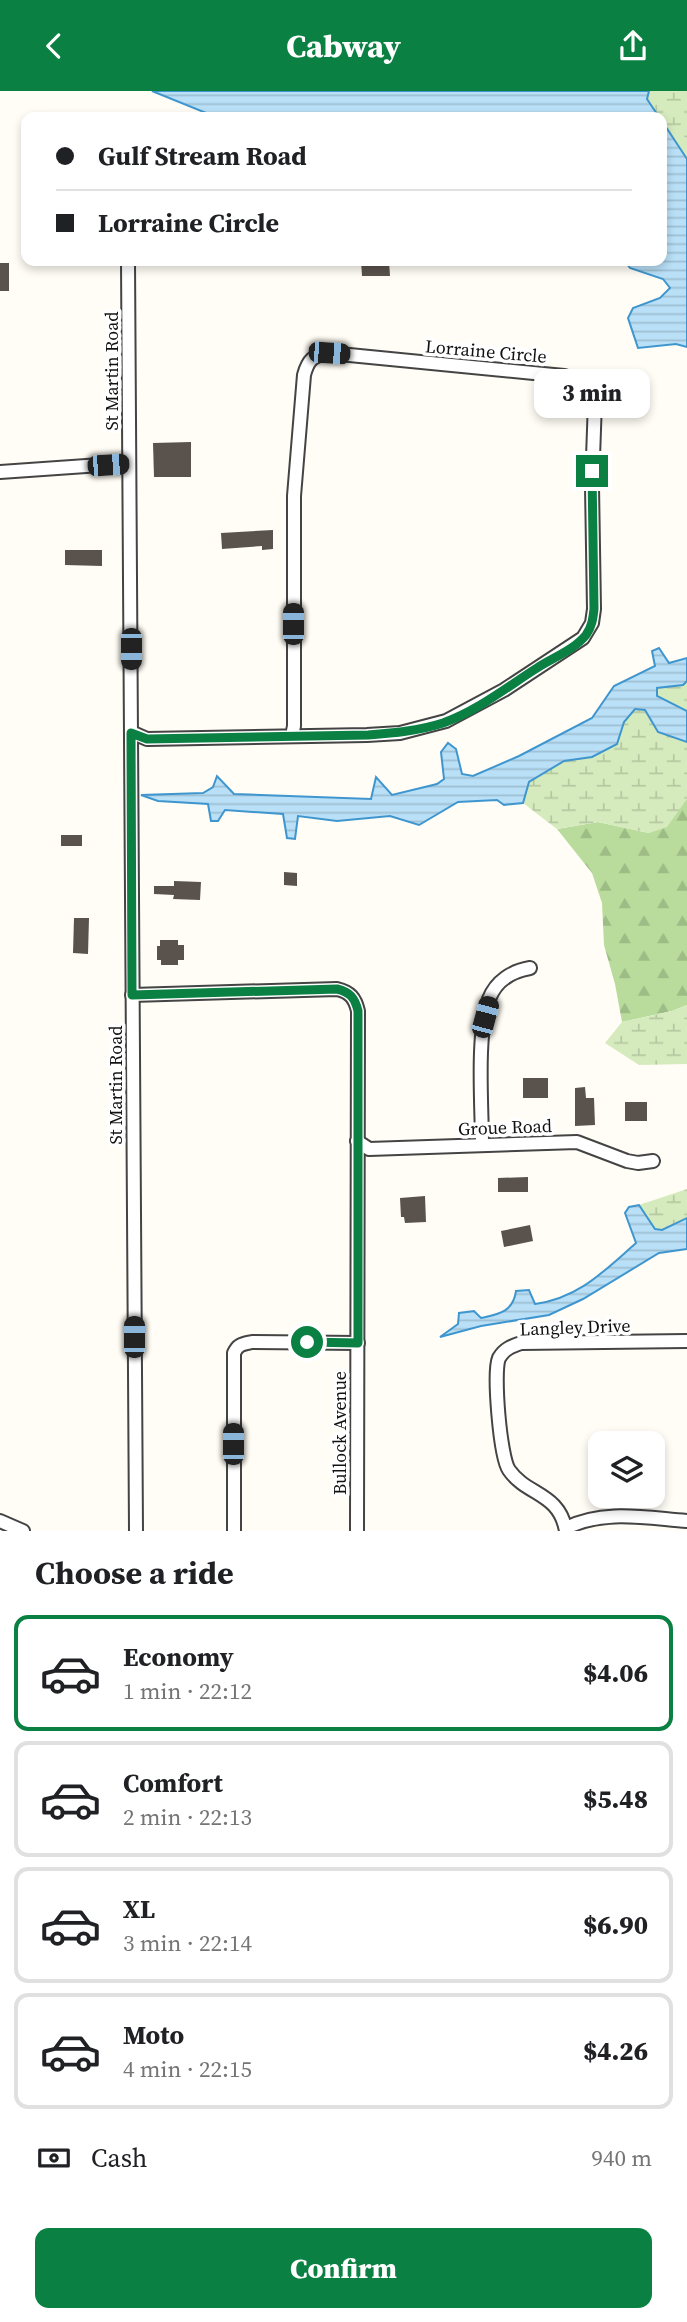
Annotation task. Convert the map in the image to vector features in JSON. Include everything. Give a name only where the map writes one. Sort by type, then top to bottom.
[{"type":"street","name":"St Martin Road","points":[[128,266],[136,1531]]},
{"type":"street","name":"Lorraine Circle","points":[[131,733],[147,739],[292,736],[400,733],[446,722],[504,690],[583,638],[592,623],[594,609],[592,486],[595,401],[591,387],[564,376],[329,353],[311,358],[304,375],[294,496],[292,736]]},
{"type":"street","points":[[0,472],[129,463]]},
{"type":"street","points":[[482,1145],[482,1037],[490,998],[509,974],[530,968]]},
{"type":"street","name":"Bullock Avenue","points":[[132,995],[337,989],[351,995],[355,1000],[358,1011],[356,1531]]},
{"type":"street","name":"Groue Road","points":[[357,1141],[369,1149],[577,1142],[627,1161],[653,1161]]},
{"type":"street","name":"Langley Drive","points":[[566,1530],[556,1508],[547,1498],[523,1483],[507,1467],[500,1432],[496,1369],[503,1352],[521,1343],[687,1341]]},
{"type":"street","points":[[234,1531],[236,1348],[240,1344],[252,1342],[358,1343]]},
{"type":"street","points":[[566,1530],[595,1517],[687,1521]]},
{"type":"street","points":[[0,1521],[23,1531]]},
{"type":"green space","points":[[649,91],[687,91],[687,159],[667,129],[667,112],[656,112],[647,99]]},
{"type":"green space","points":[[687,681],[687,711],[657,696],[657,688],[683,685]]},
{"type":"green space","points":[[635,709],[645,710],[658,732],[687,742],[687,799],[667,827],[649,833],[598,822],[557,829],[523,803],[529,782],[564,761],[592,757],[617,744],[624,722]]},
{"type":"green space","points":[[687,799],[687,1005],[622,1022],[604,945],[602,903],[592,873],[557,829],[598,822],[649,833]]},
{"type":"green space","points":[[687,1005],[687,1064],[639,1065],[605,1043],[622,1022]]},
{"type":"green space","points":[[687,1189],[687,1218],[662,1230],[654,1229],[639,1205]]},
{"type":"water","points":[[152,91],[649,91],[647,99],[656,112],[204,112]]},
{"type":"water","points":[[667,129],[687,159],[687,347],[676,344],[638,348],[628,318],[633,308],[660,298],[670,288],[663,279],[629,266],[667,266]]},
{"type":"water","points":[[659,648],[669,663],[687,658],[687,681],[683,685],[657,688],[657,696],[687,711],[687,742],[658,732],[645,710],[635,709],[624,722],[617,744],[592,757],[564,761],[529,782],[523,803],[504,805],[497,800],[458,802],[419,825],[390,816],[337,821],[298,816],[295,839],[287,838],[283,814],[225,810],[218,821],[211,821],[208,804],[158,801],[141,795],[203,793],[213,787],[217,776],[234,794],[371,799],[376,777],[392,795],[437,784],[444,779],[441,752],[448,743],[456,749],[462,774],[473,776],[519,756],[592,718],[614,686],[655,666],[652,651]]},
{"type":"water","points":[[639,1205],[655,1229],[662,1230],[687,1218],[687,1249],[659,1253],[583,1299],[549,1315],[481,1326],[440,1337],[458,1324],[459,1313],[474,1311],[481,1318],[504,1311],[512,1304],[516,1291],[529,1290],[535,1304],[565,1296],[590,1282],[636,1243],[625,1213],[629,1207]]},
{"type":"building","points":[[0,263],[9,263],[9,291],[0,291]]},
{"type":"building","points":[[361,266],[389,266],[390,276],[362,276]]},
{"type":"building","points":[[191,442],[191,477],[154,477],[153,443]]},
{"type":"building","points":[[273,530],[273,549],[262,550],[262,546],[222,549],[221,533]]},
{"type":"building","points":[[65,550],[102,550],[102,566],[65,565]]},
{"type":"building","points":[[61,835],[82,835],[82,846],[61,846]]},
{"type":"building","points":[[284,872],[297,873],[297,886],[284,885]]},
{"type":"building","points":[[174,881],[201,882],[200,900],[173,899],[174,895],[154,894],[154,886],[174,886]]},
{"type":"building","points":[[74,918],[89,918],[88,954],[73,953]]},
{"type":"building","points":[[160,940],[178,940],[178,945],[184,945],[184,960],[178,960],[178,965],[161,965],[161,960],[157,960]]},
{"type":"building","points":[[523,1078],[548,1078],[548,1098],[523,1098]]},
{"type":"building","points":[[585,1087],[586,1098],[594,1098],[595,1125],[575,1126],[575,1088]]},
{"type":"building","points":[[625,1102],[647,1102],[647,1121],[625,1121]]},
{"type":"building","points":[[528,1177],[528,1192],[498,1192],[498,1178]]},
{"type":"building","points":[[425,1196],[426,1222],[405,1223],[404,1217],[401,1217],[400,1198]]},
{"type":"building","points":[[530,1225],[533,1241],[504,1247],[501,1231]]},
{"type":"route","points":[[307,1342],[358,1343],[358,1011],[355,1000],[351,995],[337,989],[132,995],[131,733],[147,739],[400,733],[446,722],[472,709],[567,650],[588,632],[594,609],[592,471]]}]
